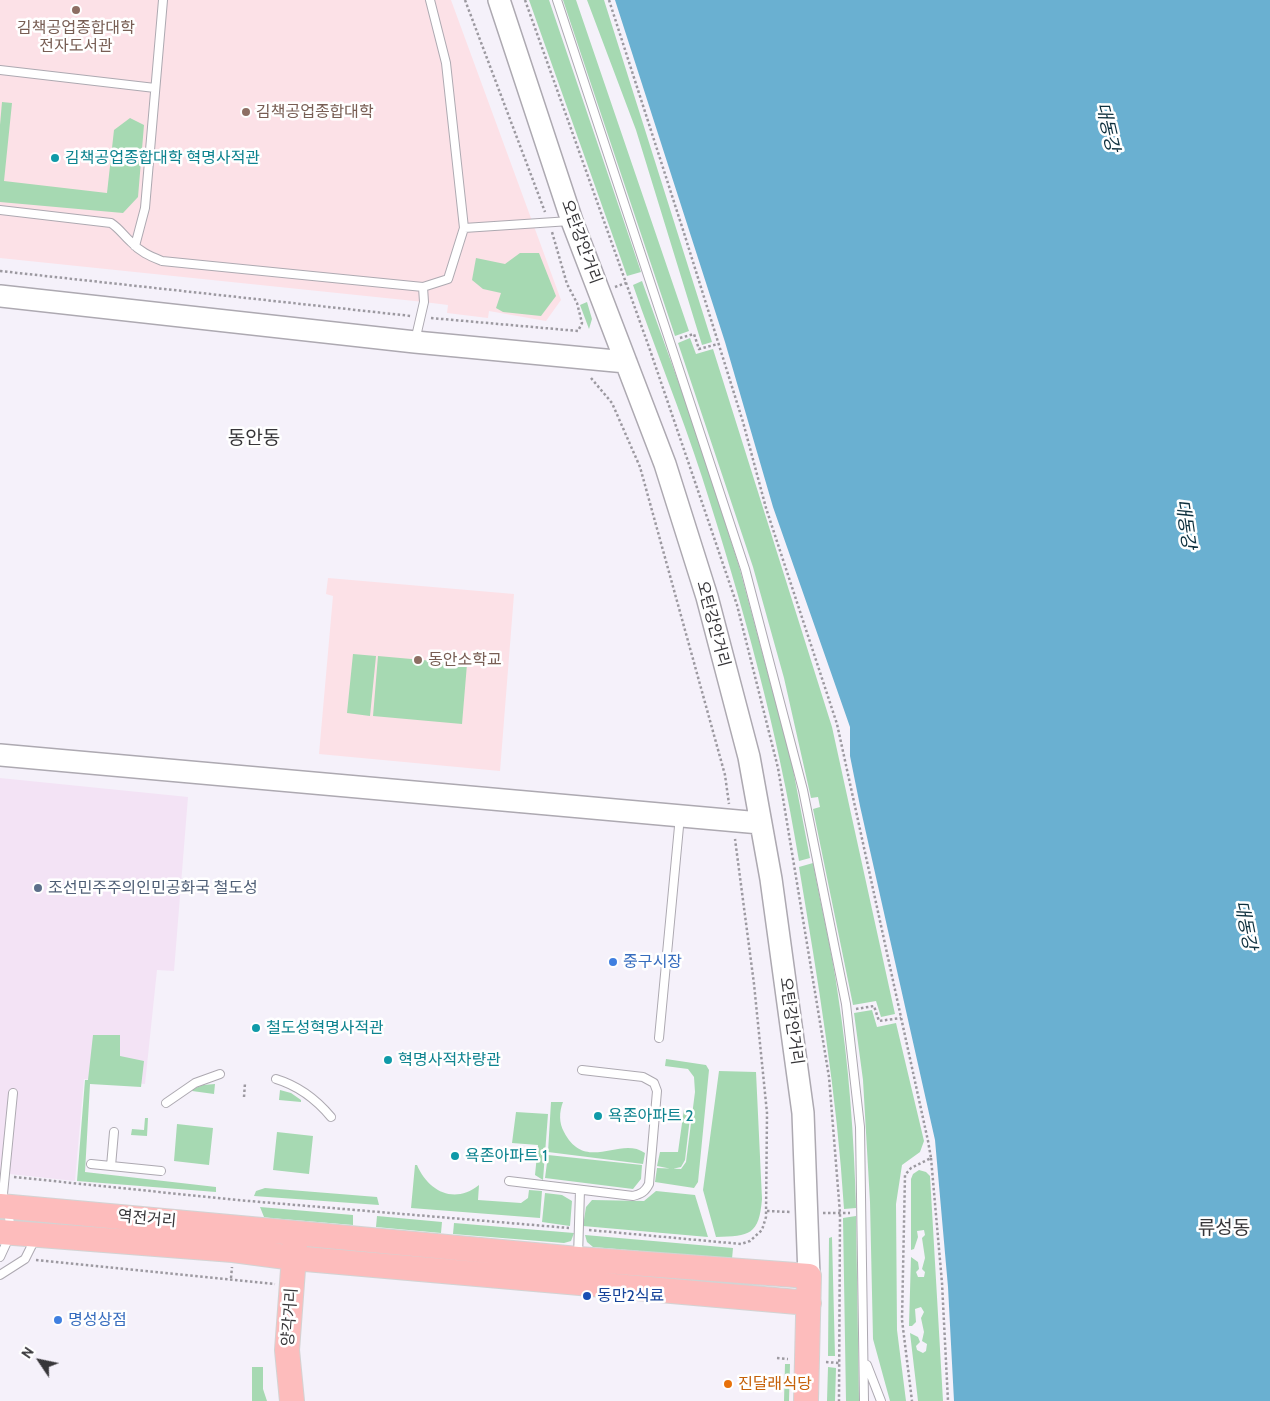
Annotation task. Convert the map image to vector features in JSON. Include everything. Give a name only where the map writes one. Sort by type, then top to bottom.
[{"type":"main road","name":"역전거리","points":[[3,1206],[578,1259],[809,1276]]},
{"type":"main road","name":"역전거리","points":[[6,1233],[233,1250],[294,1258],[809,1303]]},
{"type":"main road","name":"양각거리","points":[[292,1401],[287,1350],[295,1234]]},
{"type":"main road","points":[[806,1401],[809,1276]]},
{"type":"street","name":"오탄강안거리","points":[[499,0],[572,221],[665,464],[707,597],[749,757],[771,879],[803,1113],[809,1276]]},
{"type":"street","points":[[0,296],[415,342],[626,362]]},
{"type":"street","points":[[0,755],[760,823]]},
{"type":"lane","points":[[135,246],[145,208],[163,0]]},
{"type":"lane","points":[[0,210],[111,223],[122,229],[142,253],[162,261],[423,287],[448,279],[464,228],[446,63],[430,0]]},
{"type":"lane","points":[[557,0],[745,569],[803,790],[847,1010],[860,1127],[865,1361],[864,1401]]},
{"type":"lane","points":[[0,70],[155,88]]},
{"type":"lane","points":[[464,228],[572,221]]},
{"type":"lane","points":[[415,342],[424,302],[423,287]]},
{"type":"lane","points":[[659,1038],[680,816]]},
{"type":"lane","points":[[509,1181],[633,1196],[641,1194],[646,1190],[649,1184],[657,1091],[654,1083],[643,1077],[582,1070]]},
{"type":"lane","points":[[166,1103],[195,1083],[220,1074]]},
{"type":"lane","points":[[276,1079],[287,1082],[316,1099],[331,1117]]},
{"type":"lane","points":[[0,1257],[6,1233],[3,1206],[13,1093]]},
{"type":"lane","points":[[111,1166],[114,1132]]},
{"type":"lane","points":[[91,1164],[161,1171]]},
{"type":"lane","points":[[578,1259],[580,1190]]},
{"type":"lane","points":[[0,1275],[25,1259],[32,1243],[54,1237]]},
{"type":"lane","points":[[865,1361],[881,1401]]},
{"type":"path","points":[[0,270],[421,317],[578,331],[582,323],[577,303],[567,284],[549,222],[465,0]]},
{"type":"path","points":[[609,0],[718,344],[766,508],[837,724],[931,1158],[942,1283],[948,1401]]},
{"type":"path","points":[[669,342],[694,334],[699,349],[718,344]]},
{"type":"path","points":[[5,1176],[237,1200],[741,1244],[750,1241],[762,1230],[768,1205],[767,1113],[748,936],[725,775],[640,467],[612,403],[593,378],[586,376]]},
{"type":"path","points":[[847,1010],[874,1006],[879,1021],[901,1018]]},
{"type":"path","points":[[244,1097],[245,1082]]},
{"type":"path","points":[[912,1401],[902,1320],[905,1175],[911,1168],[931,1158]]},
{"type":"path","points":[[25,1259],[258,1281]]},
{"type":"shaded area","name":"김책공업종합대학","points":[[0,0],[451,0],[561,300],[546,321],[489,311],[488,318],[447,313],[448,305],[424,302],[0,258]]},
{"type":"shaded area","name":"동안소학교","points":[[328,578],[514,594],[500,771],[319,754],[333,596],[326,594]]},
{"type":"shaded area","points":[[0,778],[188,797],[174,971],[157,970],[145,1084],[84,1079],[75,1181],[0,1173]]},
{"type":"green space","points":[[529,0],[549,0],[641,272],[627,276]]},
{"type":"green space","points":[[563,0],[576,0],[689,331],[675,336]]},
{"type":"green space","points":[[587,0],[604,0],[712,342],[702,345],[636,130]]},
{"type":"green space","points":[[2,102],[12,103],[4,181],[107,193],[114,130],[130,118],[144,125],[138,197],[123,213],[0,202],[0,125]]},
{"type":"green space","points":[[520,253],[539,253],[556,296],[541,316],[503,312],[496,308],[501,293],[483,289],[472,280],[476,258],[505,264]]},
{"type":"green space","points":[[642,281],[691,417],[739,566],[792,764],[810,858],[799,861],[781,764],[758,667],[717,524],[694,453],[633,285]]},
{"type":"green space","points":[[587,302],[592,319],[589,329],[580,305]]},
{"type":"green space","points":[[690,338],[696,354],[713,349],[832,727],[895,1014],[881,1017],[876,1001],[853,1005],[813,809],[820,807],[818,797],[811,798],[784,678],[753,567],[678,343]]},
{"type":"green space","points":[[353,654],[376,656],[370,716],[347,713]]},
{"type":"green space","points":[[378,656],[467,664],[462,724],[373,716]]},
{"type":"green space","points":[[813,863],[833,962],[845,1048],[856,1208],[844,1209],[832,1080],[799,867]]},
{"type":"green space","points":[[872,1010],[877,1027],[896,1023],[924,1141],[920,1152],[902,1165],[896,1204],[897,1330],[906,1401],[890,1401],[873,1339],[870,1202],[863,1080],[854,1013]]},
{"type":"green space","points":[[93,1035],[120,1035],[120,1056],[144,1061],[141,1087],[90,1084],[85,1172],[216,1187],[216,1192],[77,1181],[85,1080],[88,1080]]},
{"type":"green space","points":[[666,1059],[706,1065],[709,1070],[698,1182],[694,1188],[655,1182],[657,1168],[681,1169],[686,1162],[695,1092],[694,1077],[688,1069],[665,1066]]},
{"type":"green space","points":[[719,1071],[756,1072],[762,1199],[758,1220],[751,1231],[737,1236],[716,1237],[703,1190]]},
{"type":"green space","points":[[215,1084],[214,1094],[192,1091],[203,1085]]},
{"type":"green space","points":[[280,1090],[291,1093],[301,1102],[279,1100]]},
{"type":"green space","points":[[551,1102],[563,1102],[560,1121],[564,1132],[573,1144],[582,1150],[593,1152],[625,1148],[635,1149],[645,1153],[643,1164],[548,1152]]},
{"type":"green space","points":[[684,1109],[691,1109],[685,1160],[681,1167],[672,1169],[657,1166],[660,1152],[678,1152]]},
{"type":"green space","points":[[516,1112],[548,1114],[543,1180],[535,1175],[538,1145],[512,1143]]},
{"type":"green space","points":[[145,1118],[148,1118],[147,1136],[131,1135],[132,1129],[144,1130]]},
{"type":"green space","points":[[177,1124],[213,1128],[209,1165],[174,1161]]},
{"type":"green space","points":[[277,1132],[313,1136],[309,1174],[273,1170]]},
{"type":"green space","points":[[548,1155],[642,1165],[641,1179],[633,1189],[545,1178]]},
{"type":"green space","points":[[415,1165],[417,1165],[428,1182],[443,1192],[460,1194],[470,1191],[479,1185],[478,1200],[521,1203],[528,1198],[529,1190],[542,1191],[540,1218],[411,1208]]},
{"type":"green space","points":[[919,1170],[926,1172],[930,1176],[943,1401],[918,1401],[910,1333],[918,1337],[920,1342],[916,1346],[917,1350],[923,1353],[926,1351],[927,1344],[922,1341],[924,1332],[921,1318],[924,1312],[921,1307],[915,1309],[916,1322],[909,1326],[911,1257],[918,1262],[919,1269],[916,1272],[918,1277],[924,1277],[925,1272],[922,1269],[925,1258],[922,1238],[925,1235],[924,1230],[917,1231],[918,1237],[914,1249],[911,1250],[911,1179],[913,1174]]},
{"type":"green space","points":[[265,1188],[377,1197],[379,1205],[254,1196],[256,1191]]},
{"type":"green space","points":[[656,1191],[695,1195],[708,1237],[583,1226],[586,1207],[592,1200],[644,1201]]},
{"type":"green space","points":[[545,1193],[562,1195],[572,1201],[570,1226],[542,1222]]},
{"type":"green space","points":[[260,1207],[353,1215],[353,1225],[264,1217]]},
{"type":"green space","points":[[377,1216],[442,1222],[441,1233],[376,1227]]},
{"type":"green space","points":[[856,1216],[859,1401],[846,1401],[843,1218]]},
{"type":"green space","points":[[454,1223],[574,1233],[571,1241],[564,1243],[453,1234]]},
{"type":"green space","points":[[585,1235],[733,1248],[732,1259],[593,1247],[587,1242]]},
{"type":"green space","points":[[832,1237],[835,1356],[828,1356],[829,1238]]},
{"type":"green space","points":[[785,1364],[790,1364],[789,1401],[784,1401]]},
{"type":"green space","points":[[252,1367],[263,1367],[263,1389],[267,1401],[252,1401]]},
{"type":"green space","points":[[828,1367],[836,1368],[835,1401],[827,1401]]},
{"type":"water","name":"대동강","points":[[615,0],[1270,0],[1270,1401],[954,1401],[948,1287],[935,1140],[860,806],[850,756],[850,727],[773,507],[725,342]]},
{"type":"place","name":"김책공업종합대학 전자도서관","points":[[76,10]]},
{"type":"place","name":"김책공업종합대학","points":[[246,112]]},
{"type":"place","name":"김책공업종합대학 혁명사적관","points":[[55,158]]},
{"type":"place","name":"동안소학교","points":[[418,660]]},
{"type":"place","name":"조선민주주의인민공화국 철도성","points":[[38,888]]},
{"type":"place","name":"중구시장","points":[[613,962]]},
{"type":"place","name":"철도성혁명사적관","points":[[256,1028]]},
{"type":"place","name":"혁명사적차량관","points":[[388,1060]]},
{"type":"place","name":"욕존아파트 2","points":[[598,1116]]},
{"type":"place","name":"욕존아파트 1","points":[[455,1156]]},
{"type":"place","name":"동만2식료","points":[[587,1296]]},
{"type":"place","name":"명성상점","points":[[58,1320]]},
{"type":"place","name":"진달래식당","points":[[728,1384]]},
{"type":"district","name":"동안동","points":[[254,438]]},
{"type":"district","name":"류성동","points":[[1224,1228]]}]
